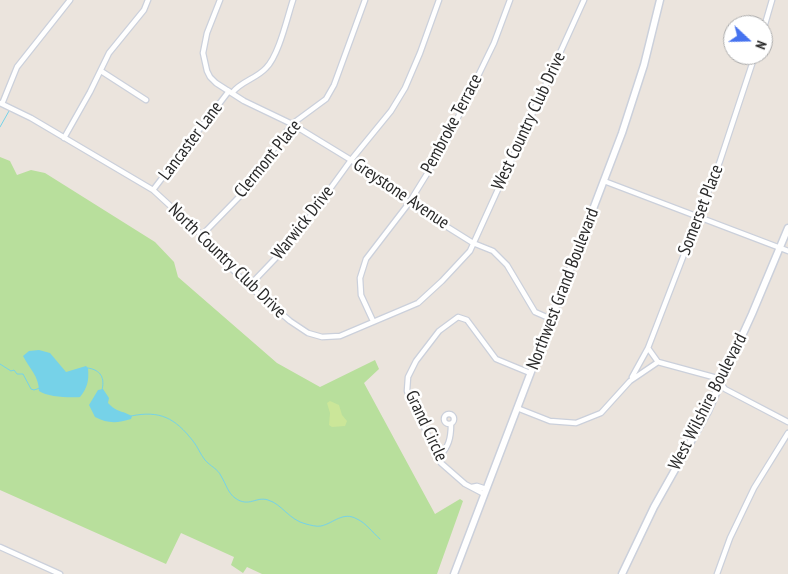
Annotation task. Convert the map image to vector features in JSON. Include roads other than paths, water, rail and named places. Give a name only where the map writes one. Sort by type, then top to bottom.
[{"type":"street","points":[[1,104],[17,67],[70,0]]},
{"type":"street","points":[[64,138],[109,53],[144,10],[148,0]]},
{"type":"street","name":"Greystone Avenue","points":[[220,0],[207,33],[203,53],[210,77],[230,92],[292,124],[352,160],[409,203],[473,243],[493,251],[507,265],[535,312],[551,319]]},
{"type":"street","name":"Lancaster Lane","points":[[153,190],[230,92],[261,73],[271,62],[293,0]]},
{"type":"street","name":"Clermont Place","points":[[202,235],[239,196],[292,124],[326,99],[334,85],[365,0]]},
{"type":"street","name":"Warwick Drive","points":[[249,286],[293,240],[391,111],[405,88],[420,54],[439,0]]},
{"type":"street","name":"Pembroke Terrace","points":[[373,322],[361,295],[360,278],[366,259],[409,203],[443,148],[494,43],[510,0]]},
{"type":"street","name":"West Country Club Drive","points":[[473,243],[584,0]]},
{"type":"street","name":"Northwest Grand Boulevard","points":[[454,574],[604,181],[636,91],[660,0]]},
{"type":"street","points":[[768,15],[772,0]]},
{"type":"street","name":"Somerset Place","points":[[630,381],[648,348],[720,161],[752,65]]},
{"type":"street","points":[[101,71],[146,100]]},
{"type":"street","name":"North Country Club Drive","points":[[1,104],[31,118],[153,190],[202,235],[221,258],[249,286],[290,321],[308,333],[322,337],[340,336],[418,303],[470,251],[473,243]]},
{"type":"street","points":[[604,181],[788,251]]},
{"type":"street","name":"West Wilshire Boulevard","points":[[622,574],[654,507],[708,411],[788,228]]},
{"type":"street","name":"Grand Circle","points":[[485,491],[477,486],[472,487],[465,484],[450,472],[438,458],[406,391],[408,377],[416,361],[439,331],[458,317],[467,320],[496,359],[530,373]]},
{"type":"street","points":[[648,348],[658,362],[717,378],[725,389],[788,422]]},
{"type":"street","points":[[517,408],[550,421],[576,423],[601,413],[630,381],[658,362]]},
{"type":"street","points":[[438,458],[451,438],[451,424]]},
{"type":"street","points":[[717,574],[730,538],[754,488],[788,433]]},
{"type":"street","points":[[0,547],[60,574]]},
{"type":"water","points":[[39,350],[50,353],[66,372],[86,366],[88,368],[87,383],[80,397],[53,396],[39,391],[36,376],[23,356],[29,351]]},
{"type":"water","points":[[103,389],[109,398],[108,403],[117,410],[132,416],[131,419],[113,422],[95,417],[89,405],[98,390]]},
{"type":"waterway","points":[[0,127],[9,111]]},
{"type":"waterway","points":[[0,364],[11,371],[14,370],[17,374],[23,374],[31,389],[40,388]]},
{"type":"waterway","points":[[88,368],[101,375],[103,382],[102,390]]},
{"type":"waterway","points":[[131,416],[141,414],[159,415],[173,421],[195,443],[205,460],[220,474],[231,494],[240,501],[268,500],[300,522],[316,526],[326,525],[339,518],[352,517],[363,523],[380,539]]}]
